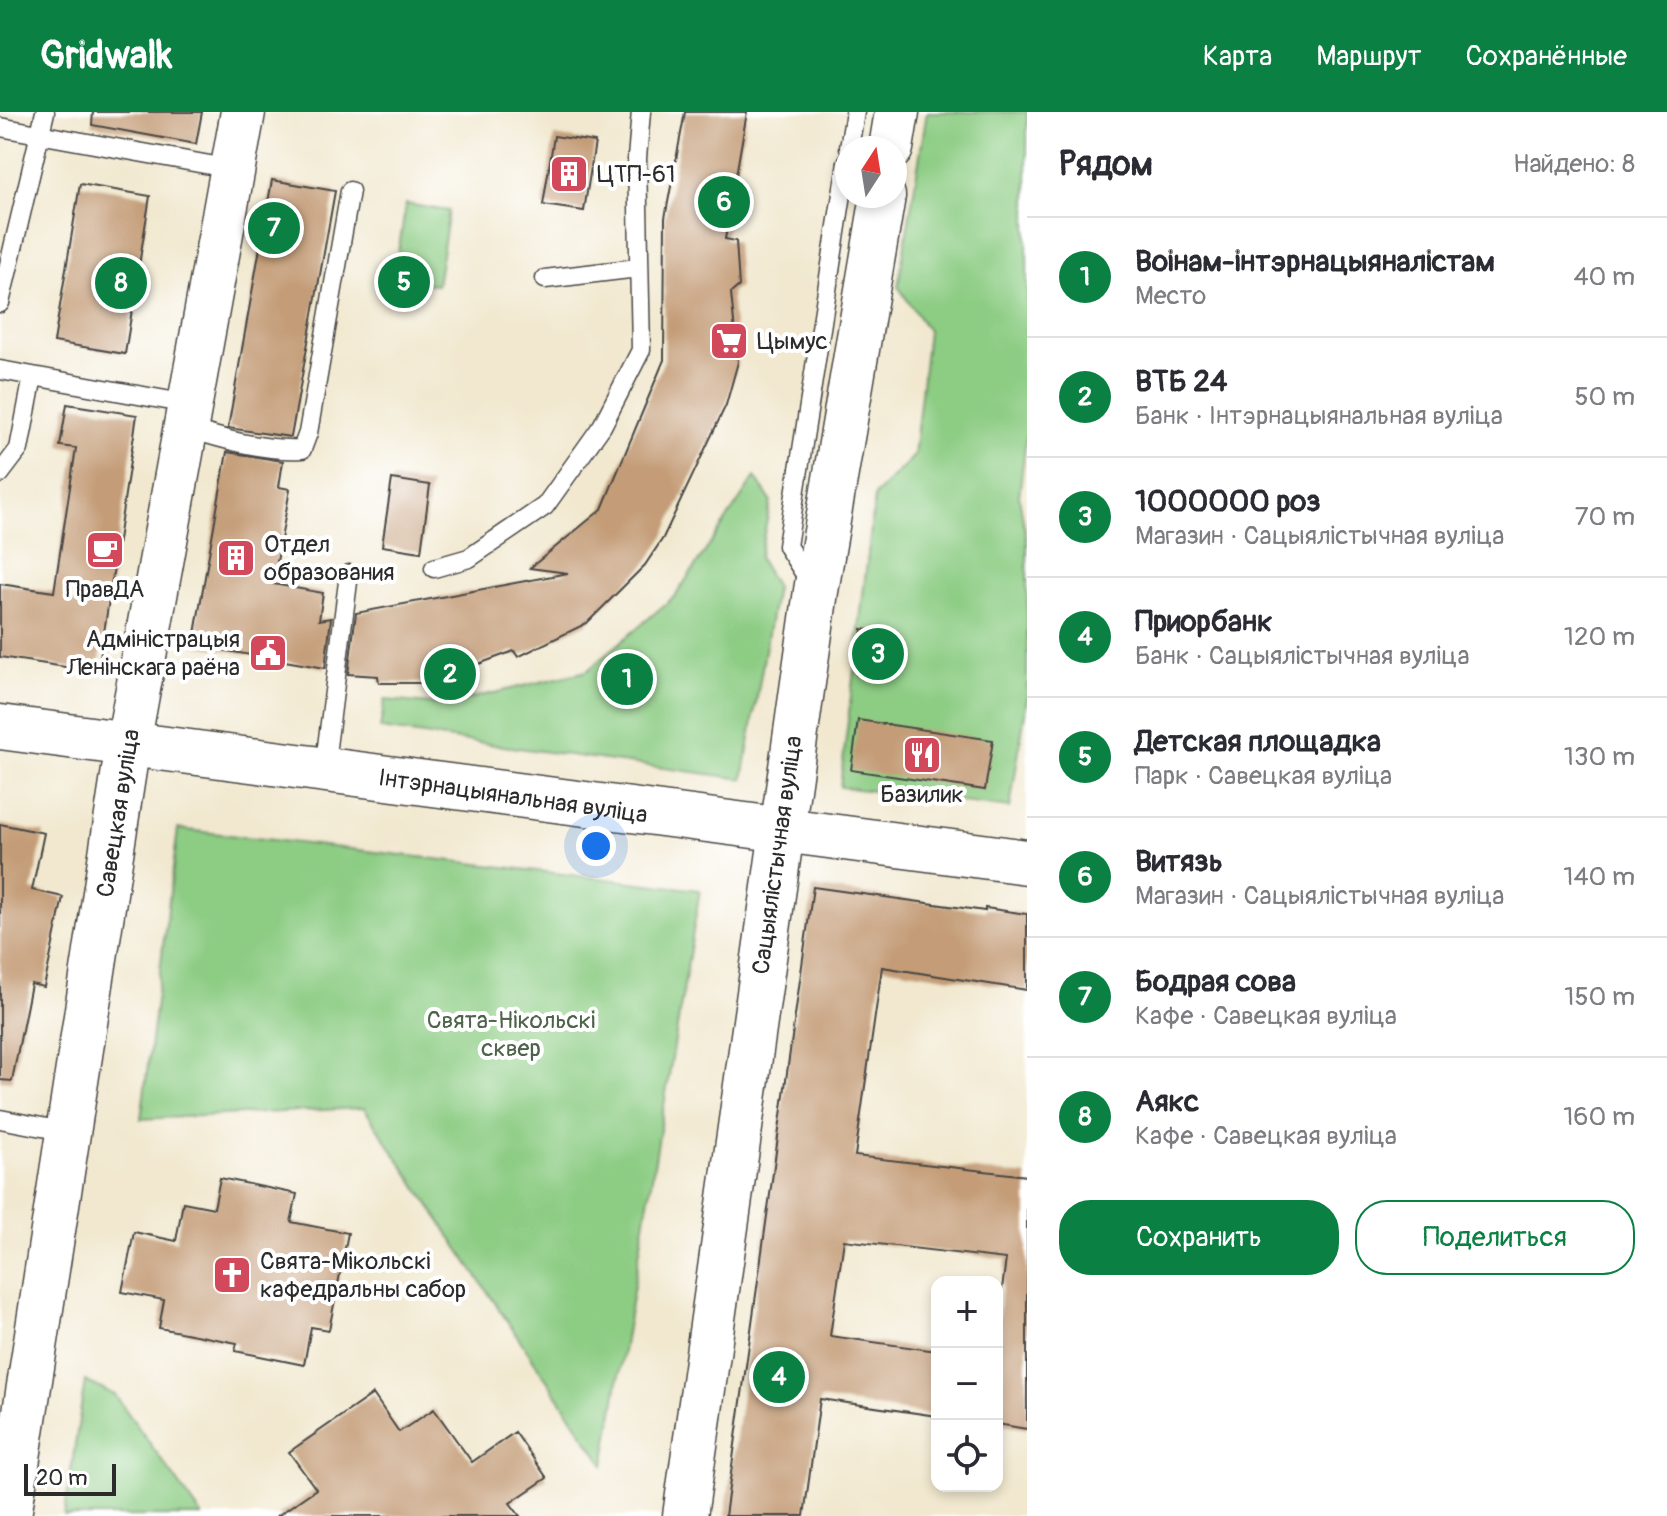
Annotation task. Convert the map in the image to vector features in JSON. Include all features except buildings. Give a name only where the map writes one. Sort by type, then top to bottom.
[{"type":"street","name":"Савецкая вуліца","points":[[9,1516],[128,744],[243,112]]},
{"type":"street","points":[[893,136],[897,112]]},
{"type":"street","name":"Сацыялістычная вуліца","points":[[685,1516],[780,831],[816,591],[881,208]]},
{"type":"street","name":"Інтэрнацыянальная вуліца","points":[[0,727],[1027,862]]},
{"type":"lane","points":[[0,303],[45,112]]},
{"type":"lane","points":[[434,568],[469,558],[545,506],[602,426],[641,350],[637,158],[641,112]]},
{"type":"lane","points":[[851,136],[855,112]]},
{"type":"lane","points":[[0,127],[232,169]]},
{"type":"lane","points":[[0,370],[186,416],[214,437],[287,450],[302,449],[308,433],[350,191]]},
{"type":"lane","points":[[816,591],[787,546],[840,208]]},
{"type":"lane","points":[[545,279],[638,268]]},
{"type":"lane","points":[[0,474],[19,449],[33,376]]},
{"type":"lane","points":[[324,770],[349,574]]},
{"type":"lane","points":[[0,1119],[68,1132]]},
{"type":"green space","points":[[927,112],[1027,112],[1027,430],[1019,497],[1027,541],[1027,699],[1010,808],[840,787],[875,495],[914,456],[928,331],[898,286]]},
{"type":"green space","points":[[406,204],[449,211],[437,285],[394,278]]},
{"type":"green space","points":[[755,477],[771,501],[759,558],[776,587],[743,779],[380,729],[385,700],[443,705],[587,671],[676,595]]},
{"type":"green space","name":"Свята-Нікольскі сквер","points":[[178,829],[700,890],[604,1465],[364,1108],[141,1119]]},
{"type":"green space","points":[[85,1381],[115,1395],[202,1516],[64,1516]]},
{"type":"place","name":"ЦТП-61","points":[[569,174]]},
{"type":"place","name":"Витязь","points":[[724,202]]},
{"type":"place","name":"Бодрая сова","points":[[274,228]]},
{"type":"place","name":"Детская площадка","points":[[404,282]]},
{"type":"place","name":"Аякс","points":[[121,283]]},
{"type":"place","name":"Цымус","points":[[729,341]]},
{"type":"place","name":"ПравДА","points":[[105,550]]},
{"type":"place","name":"Отдел образования","points":[[236,558]]},
{"type":"place","name":"Адміністрацыя Ленінскага раёна","points":[[268,653]]},
{"type":"place","name":"1000000 роз","points":[[878,654]]},
{"type":"place","name":"ВТБ 24","points":[[450,674]]},
{"type":"place","name":"Воінам-інтэрнацыяналістам","points":[[627,679]]},
{"type":"place","name":"Базилик","points":[[922,755]]},
{"type":"place","name":"Свята-Мікольскі кафедральны сабор","points":[[232,1275]]},
{"type":"place","name":"Приорбанк","points":[[779,1377]]}]
